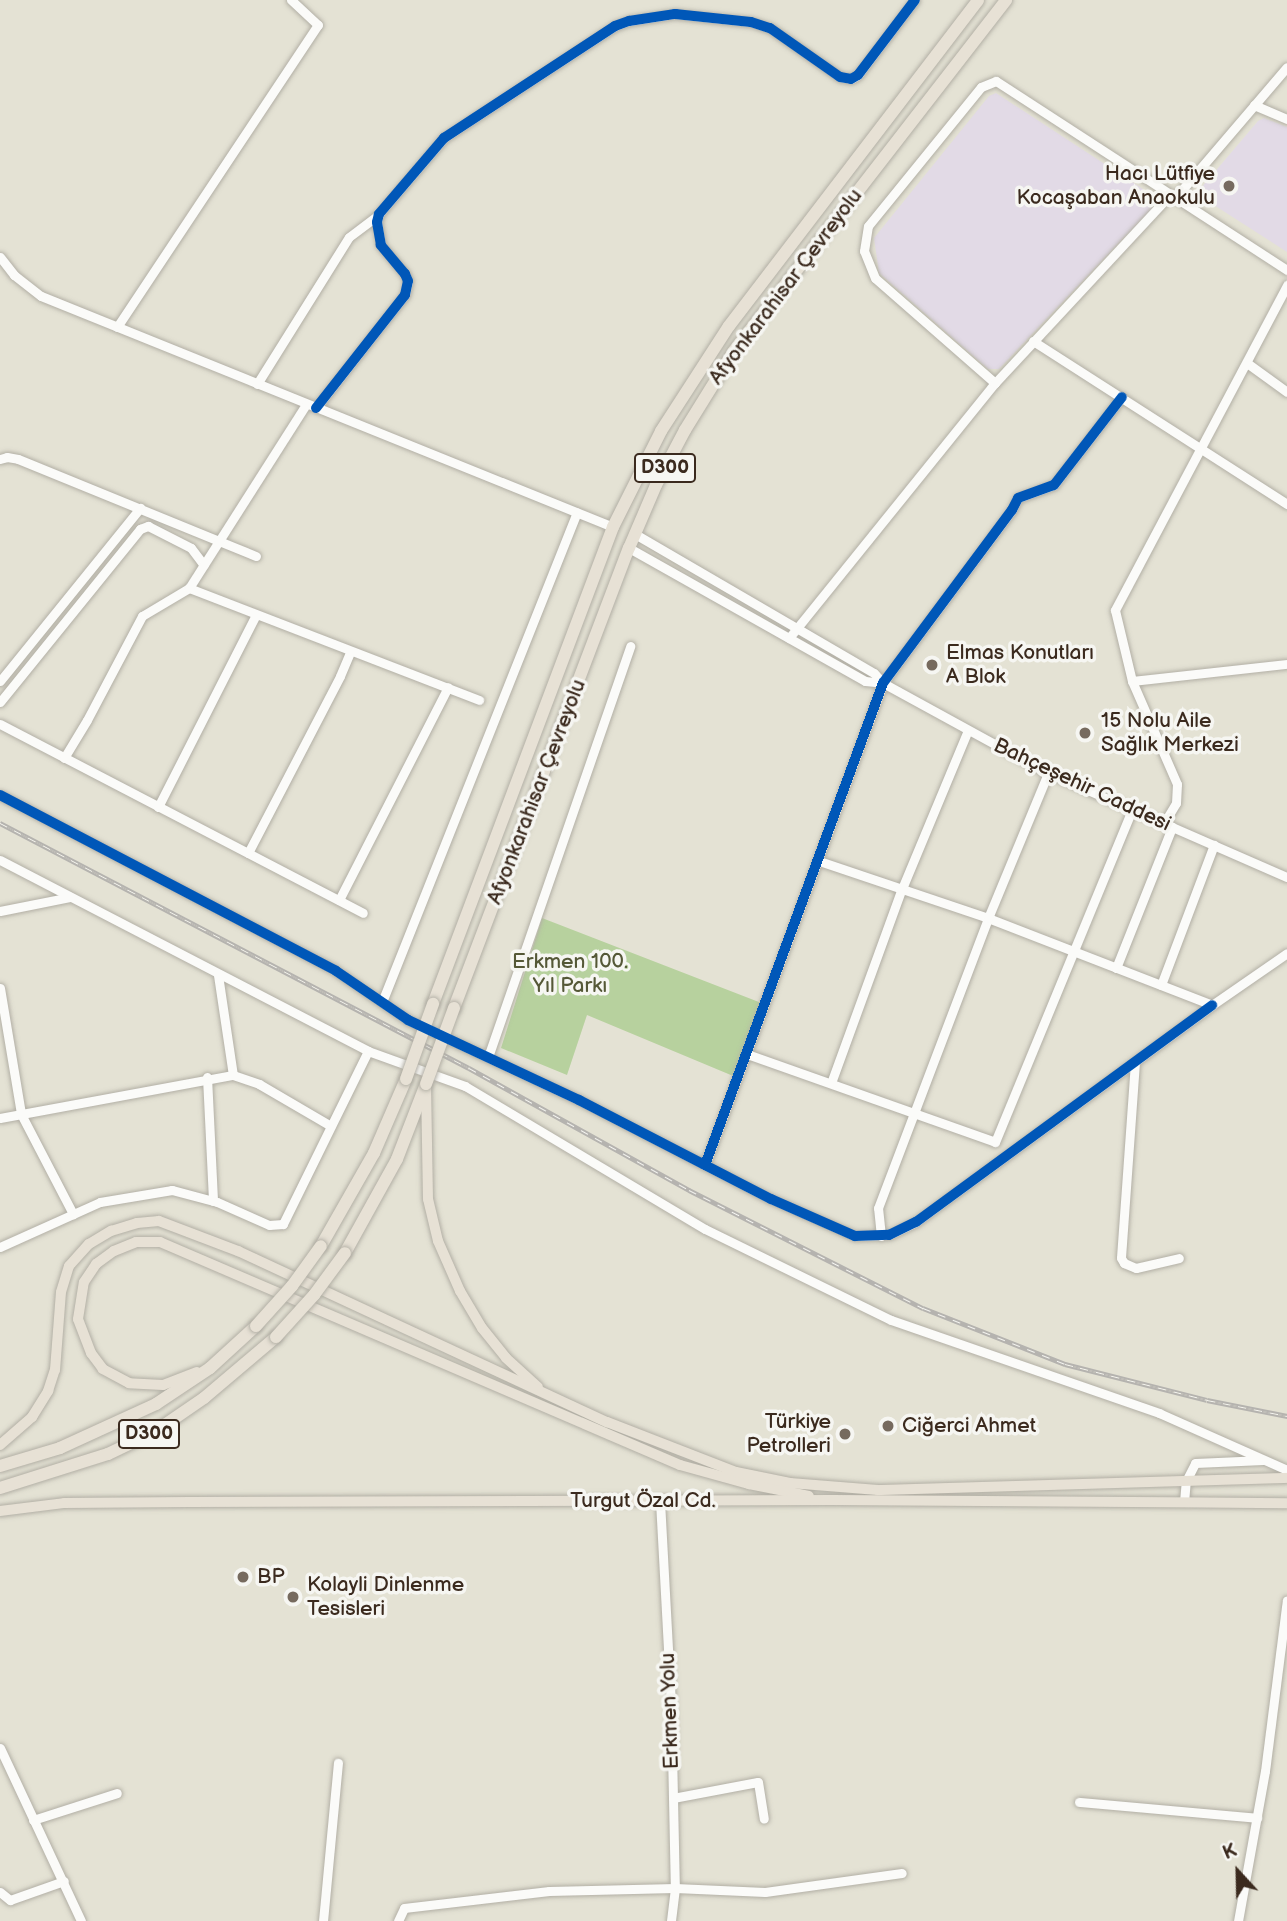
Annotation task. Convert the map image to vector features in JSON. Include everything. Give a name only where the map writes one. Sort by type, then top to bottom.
[{"type":"highway","name":"Afyonkarahisar Çevreyolu","points":[[0,1466],[60,1448],[110,1428],[156,1404],[210,1368],[256,1326],[292,1286],[321,1246],[363,1173],[406,1079],[613,527],[661,431],[729,326],[978,0]]},
{"type":"highway","name":"Afyonkarahisar Çevreyolu","points":[[0,1488],[108,1454],[156,1430],[204,1398],[276,1337],[314,1295],[345,1254],[397,1159],[629,548],[684,430],[734,351],[1006,0]]},
{"type":"main road","points":[[426,1083],[428,1199],[446,1260],[482,1328],[506,1357],[545,1394]]},
{"type":"main road","points":[[0,1445],[32,1417],[48,1391],[55,1370],[61,1292],[69,1266],[89,1244],[111,1231],[159,1221],[193,1231],[620,1427],[736,1472],[790,1483],[839,1488],[918,1490],[1287,1478]]},
{"type":"main road","points":[[210,1368],[163,1385],[129,1383],[103,1368],[91,1353],[78,1319],[84,1282],[96,1264],[114,1251],[136,1242],[160,1242],[680,1465],[749,1484],[833,1500]]},
{"type":"main road","name":"Turgut Özal Cd.","points":[[0,1511],[64,1503],[833,1500],[1287,1503]]},
{"type":"street","points":[[119,327],[318,25],[291,0]]},
{"type":"street","points":[[257,384],[349,237],[379,214],[444,138],[615,26],[675,13],[751,22],[770,28],[840,77],[851,79],[858,75],[915,0]]},
{"type":"street","points":[[789,638],[995,383],[1172,197],[1287,67]]},
{"type":"street","points":[[995,383],[875,278],[864,251],[868,226],[981,87],[996,81],[1287,270]]},
{"type":"street","points":[[1254,106],[1287,119]]},
{"type":"street","points":[[316,408],[408,288],[405,274],[381,245],[377,229],[379,214]]},
{"type":"street","points":[[0,257],[15,275],[41,296],[613,527]]},
{"type":"street","points":[[1116,968],[1176,803],[1177,784],[1132,681],[1115,610],[1287,285]]},
{"type":"street","points":[[1033,341],[1287,504]]},
{"type":"street","points":[[1247,363],[1287,392]]},
{"type":"street","points":[[705,1165],[883,682],[1012,510],[1018,498],[1054,485],[1122,397]]},
{"type":"street","points":[[64,758],[88,720],[142,616],[190,588],[306,404]]},
{"type":"street","points":[[0,459],[18,459],[256,556]]},
{"type":"street","points":[[0,681],[140,508]]},
{"type":"street","points":[[382,1002],[577,512]]},
{"type":"street","points":[[0,702],[140,529],[148,526],[191,548],[204,565]]},
{"type":"street","name":"Bahçeşehir Caddesi","points":[[635,534],[874,673],[883,682],[1048,773],[1287,877]]},
{"type":"street","name":"Bahçeşehir Caddesi","points":[[629,548],[865,681],[883,682]]},
{"type":"street","points":[[190,588],[479,701]]},
{"type":"street","points":[[158,807],[256,615]]},
{"type":"street","points":[[488,1057],[630,646]]},
{"type":"street","points":[[247,853],[340,677],[350,652]]},
{"type":"street","points":[[1132,681],[1287,664]]},
{"type":"street","points":[[339,900],[448,687]]},
{"type":"street","points":[[0,724],[363,913]]},
{"type":"street","points":[[831,1083],[901,891],[968,730]]},
{"type":"street","points":[[881,1236],[878,1208],[988,918],[1048,773]]},
{"type":"street","points":[[0,795],[336,971],[408,1020],[840,1231],[868,1237],[881,1236],[916,1222],[1287,953]]},
{"type":"street","points":[[747,1054],[995,1142],[1132,810]]},
{"type":"street","points":[[1161,985],[1214,845]]},
{"type":"street","points":[[0,860],[368,1051],[465,1086],[705,1228],[891,1320],[1159,1413],[1287,1470]]},
{"type":"street","points":[[819,861],[901,891],[988,918],[1212,1005]]},
{"type":"street","points":[[0,911],[71,897]]},
{"type":"street","points":[[218,975],[233,1075]]},
{"type":"street","points":[[0,988],[21,1114],[73,1214]]},
{"type":"street","points":[[0,1247],[73,1214],[123,1196],[172,1190],[213,1201],[269,1225],[282,1224],[368,1051]]},
{"type":"street","points":[[1135,1062],[1121,1258],[1124,1263],[1136,1268],[1179,1258]]},
{"type":"street","points":[[0,1118],[207,1077],[233,1075],[258,1084],[331,1126]]},
{"type":"street","points":[[207,1077],[213,1201]]},
{"type":"street","points":[[1184,1502],[1186,1481],[1195,1463],[1215,1460],[1268,1460]]},
{"type":"street","name":"Erkmen Yolu","points":[[660,1501],[676,1888],[671,1921]]},
{"type":"street","points":[[1238,1921],[1284,1645],[1287,1600]]},
{"type":"street","points":[[0,1748],[81,1921]]},
{"type":"street","points":[[323,1921],[338,1763]]},
{"type":"street","points":[[673,1798],[758,1782],[764,1819]]},
{"type":"street","points":[[33,1820],[117,1793]]},
{"type":"street","points":[[1079,1802],[1257,1818]]},
{"type":"street","points":[[398,1921],[404,1908],[549,1892],[676,1888],[765,1892],[902,1873]]},
{"type":"street","points":[[0,1892],[10,1900],[64,1881]]},
{"type":"shaded area","points":[[996,93],[1152,195],[1153,207],[999,369],[988,369],[879,273],[874,238],[989,96]]},
{"type":"shaded area","points":[[1264,118],[1287,127],[1287,252],[1203,198],[1201,188],[1258,121]]},
{"type":"green space","name":"Erkmen 100. Yıl Parkı","points":[[542,918],[764,1004],[738,1078],[587,1015],[567,1075],[501,1048]]},
{"type":"railway","points":[[0,823],[469,1068],[689,1190],[923,1308],[1065,1364],[1207,1400],[1287,1416]]},
{"type":"cycle path","points":[[316,408],[405,295],[408,281],[381,245],[377,222],[379,214],[444,138],[615,26],[629,21],[675,14],[751,22],[770,28],[840,77],[851,79],[858,75],[915,0]]},
{"type":"cycle path","points":[[705,1165],[883,683],[1012,510],[1018,498],[1054,485],[1122,397]]},
{"type":"cycle path","points":[[0,795],[336,971],[408,1020],[579,1100],[771,1199],[855,1236],[889,1235],[916,1222],[1212,1005]]},
{"type":"place","name":"Hacı Lütfiye Kocaşaban Anaokulu","points":[[1229,186]]},
{"type":"place","name":"Elmas Konutları A Blok","points":[[932,665]]},
{"type":"place","name":"15 Nolu Aile Sağlık Merkezi","points":[[1085,733]]},
{"type":"place","name":"Ciğerci Ahmet","points":[[888,1426]]},
{"type":"place","name":"Türkiye Petrolleri","points":[[845,1434]]},
{"type":"place","name":"BP","points":[[243,1577]]},
{"type":"place","name":"Kolayli Dinlenme Tesisleri","points":[[293,1597]]}]
